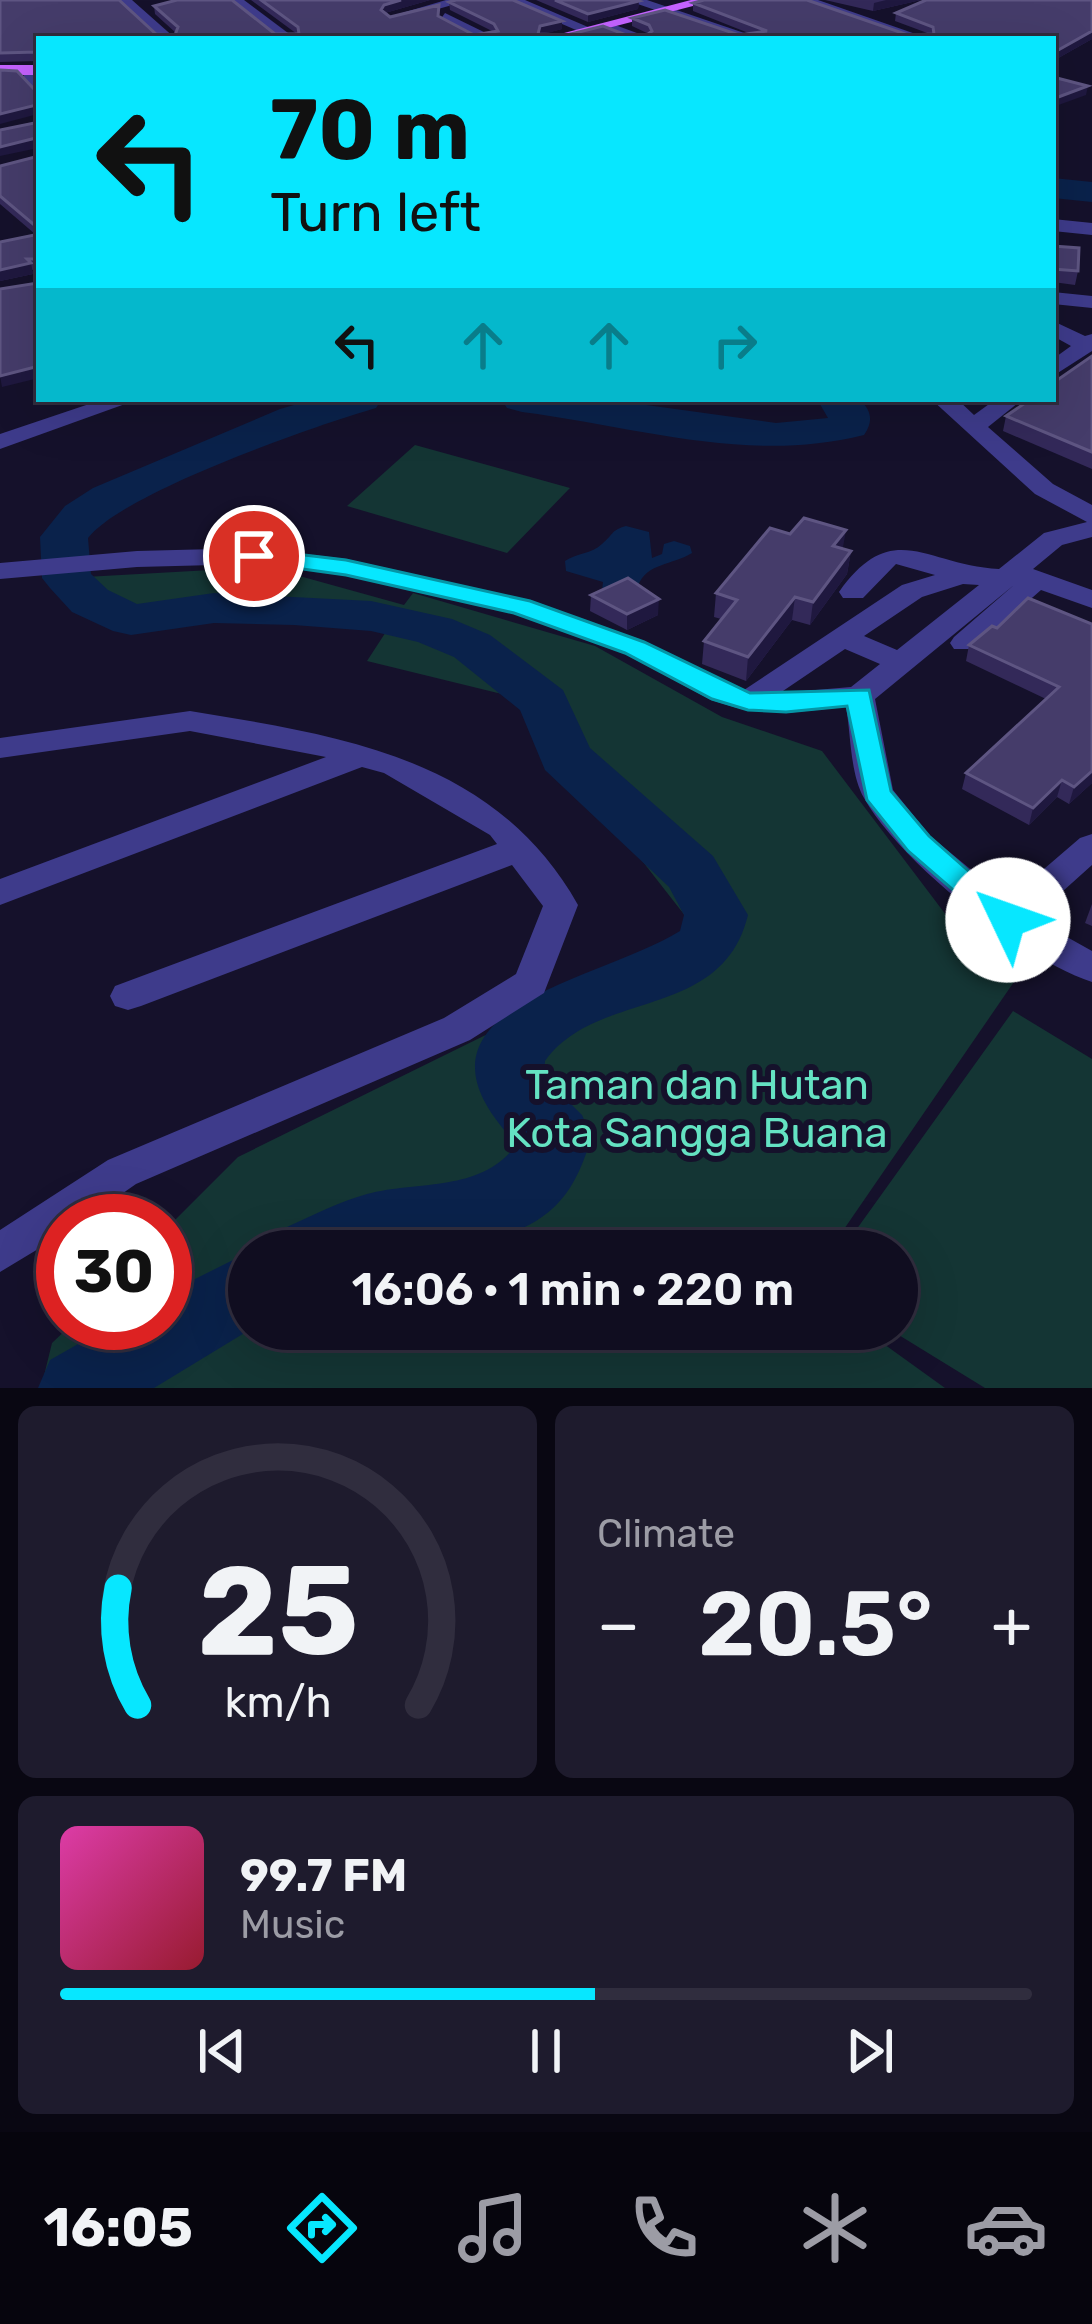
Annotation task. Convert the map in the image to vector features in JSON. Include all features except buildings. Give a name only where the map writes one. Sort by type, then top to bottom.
[{"type":"main road","points":[[565,36],[709,0]]},
{"type":"main road","points":[[0,70],[36,70]]},
{"type":"street","points":[[235,0],[285,36]]},
{"type":"street","points":[[393,17],[463,0]]},
{"type":"street","points":[[513,0],[589,30]]},
{"type":"street","points":[[633,0],[745,36]]},
{"type":"street","points":[[804,0],[914,36]]},
{"type":"street","points":[[137,6],[166,36]]},
{"type":"street","points":[[867,21],[889,14]]},
{"type":"street","points":[[445,17],[481,36]]},
{"type":"street","points":[[607,26],[632,36]]},
{"type":"street","points":[[1056,225],[1092,229]]},
{"type":"street","points":[[1056,298],[1092,302]]},
{"type":"street","points":[[1056,328],[1089,343]]},
{"type":"street","points":[[1056,367],[1089,343]]},
{"type":"street","points":[[5,434],[117,402]]},
{"type":"street","points":[[946,402],[1044,489],[1092,515]]},
{"type":"street","points":[[974,426],[1007,402]]},
{"type":"street","points":[[0,571],[137,559],[277,559],[346,568],[500,602],[634,647],[722,693],[748,701],[786,703],[859,696],[1026,570],[1069,531],[1092,529]]},
{"type":"street","points":[[748,701],[839,622],[912,591],[962,577],[1026,570],[1092,545]]},
{"type":"street","points":[[839,622],[874,561],[913,557],[962,577]]},
{"type":"street","points":[[1026,570],[1092,600]]},
{"type":"street","points":[[964,643],[1026,570]]},
{"type":"street","points":[[839,622],[901,663]]},
{"type":"street","points":[[859,696],[877,793],[918,844],[1008,920],[1092,968]]},
{"type":"street","points":[[0,748],[190,721],[292,738],[395,765],[502,827],[561,905],[531,983],[457,1029],[122,1172],[0,1253]]},
{"type":"street","points":[[0,892],[359,756]]},
{"type":"street","points":[[1008,920],[1092,846]]},
{"type":"street","points":[[128,995],[519,849]]},
{"type":"green space","points":[[415,445],[570,488],[507,553],[347,506]]},
{"type":"green space","name":"Taman dan Hutan Kota Sangga Buana","points":[[267,567],[404,605],[413,593],[595,646],[722,717],[822,751],[971,948],[966,955],[1018,976],[843,1230],[228,1230],[228,1350],[892,1350],[945,1388],[41,1388],[50,1350],[192,1350],[192,1203],[238,1157],[697,931],[514,697],[367,661],[393,621],[294,610],[214,608],[131,620],[90,601],[67,578]]},
{"type":"green space","points":[[1013,1011],[1092,1059],[1092,1388],[985,1388],[918,1347],[918,1230],[856,1230]]},
{"type":"water","points":[[626,526],[649,532],[652,558],[662,554],[664,544],[674,541],[690,546],[692,553],[647,573],[638,586],[602,591],[603,582],[566,571],[565,561],[598,547]]},
{"type":"waterway","points":[[1056,188],[1092,192]]},
{"type":"waterway","points":[[351,402],[295,418],[109,498],[81,516],[64,537],[67,578],[90,601],[131,620],[214,608],[294,610],[371,616],[434,630],[472,646],[544,702],[565,757],[691,872],[716,915],[703,948],[683,961],[552,1016],[526,1034],[510,1055],[512,1087],[556,1137],[546,1164],[530,1184],[484,1208],[363,1230]]},
{"type":"waterway","points":[[544,402],[688,428],[776,436],[849,426],[849,412],[841,402]]},
{"type":"waterway","points":[[79,1388],[228,1300]]},
{"type":"route","points":[[254,556],[346,568],[521,607],[634,647],[722,693],[748,701],[786,703],[859,696],[877,793],[918,844],[1008,920]]}]
